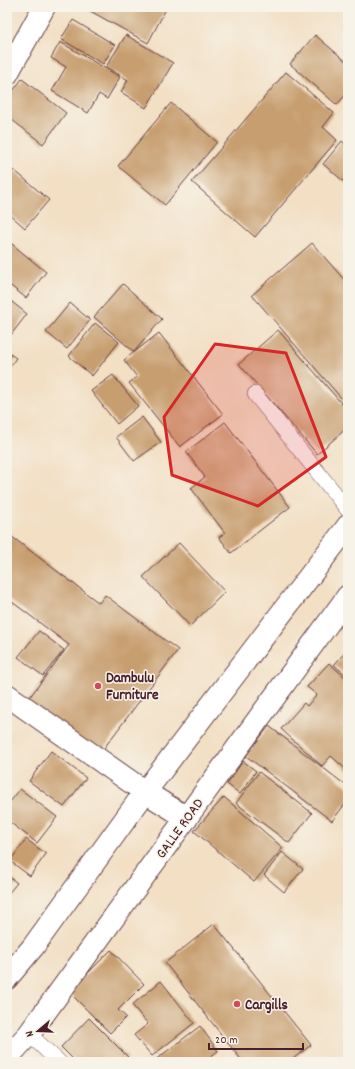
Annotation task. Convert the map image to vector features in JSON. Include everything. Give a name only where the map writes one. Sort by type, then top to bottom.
[{"type":"main road","points":[[7,74],[44,7]]},
{"type":"main road","points":[[7,978],[33,947],[145,792],[348,526]]},
{"type":"main road","name":"GALLE ROAD","points":[[7,1058],[29,1034],[348,596]]},
{"type":"main road","points":[[7,694],[145,792],[187,818]]},
{"type":"lane","points":[[255,394],[348,510]]},
{"type":"lane","points":[[29,1034],[59,1062]]},
{"type":"highlighted area","points":[[215,344],[286,353],[326,457],[258,506],[172,475],[164,417]]},
{"type":"building","points":[[83,7],[167,7],[148,43]]},
{"type":"building","points":[[73,20],[115,45],[103,64],[61,39]]},
{"type":"building","points":[[126,35],[173,63],[146,108],[121,92],[128,80],[106,67]]},
{"type":"building","points":[[315,35],[348,63],[348,92],[337,105],[290,64]]},
{"type":"building","points":[[60,42],[120,77],[107,99],[99,94],[88,113],[52,91],[66,67],[51,58]]},
{"type":"building","points":[[286,72],[334,113],[323,127],[337,140],[255,237],[192,182]]},
{"type":"building","points":[[22,79],[66,113],[43,144],[7,116],[7,99]]},
{"type":"building","points":[[171,103],[217,142],[165,205],[118,166]]},
{"type":"building","points":[[342,141],[348,147],[348,185],[323,164]]},
{"type":"building","points":[[14,170],[49,200],[25,228],[7,212],[7,178]]},
{"type":"building","points":[[7,240],[46,272],[26,298],[7,283]]},
{"type":"building","points":[[312,243],[348,284],[348,406],[252,295]]},
{"type":"building","points":[[123,284],[162,319],[134,352],[94,317]]},
{"type":"building","points":[[7,298],[27,314],[7,340]]},
{"type":"building","points":[[70,303],[90,320],[67,349],[46,332]]},
{"type":"building","points":[[95,323],[119,342],[92,376],[69,356]]},
{"type":"building","points":[[278,330],[348,411],[348,427],[317,454],[239,364]]},
{"type":"building","points":[[159,333],[223,414],[180,447],[129,383],[137,377],[124,360]]},
{"type":"building","points":[[7,352],[16,358],[7,371]]},
{"type":"building","points":[[113,375],[138,406],[117,424],[91,391]]},
{"type":"building","points":[[142,417],[161,442],[134,461],[116,437]]},
{"type":"building","points":[[225,422],[290,507],[231,553],[219,537],[225,533],[191,488],[205,477],[186,452]]},
{"type":"building","points":[[7,533],[99,603],[105,595],[178,650],[98,756],[26,702],[69,645],[7,598]]},
{"type":"building","points":[[179,543],[225,592],[190,626],[143,577]]},
{"type":"building","points":[[39,631],[64,650],[43,676],[18,657]]},
{"type":"building","points":[[348,649],[348,677],[334,665]]},
{"type":"building","points":[[329,663],[348,680],[348,771],[331,756],[322,766],[281,729],[304,703],[307,706],[317,695],[307,687]]},
{"type":"building","points":[[269,726],[348,787],[348,800],[332,821],[246,756]]},
{"type":"building","points":[[51,751],[86,778],[64,807],[29,781]]},
{"type":"building","points":[[243,761],[256,771],[240,794],[227,784]]},
{"type":"building","points":[[259,772],[312,813],[289,843],[236,803]]},
{"type":"building","points":[[20,789],[57,817],[37,843],[7,820],[7,806]]},
{"type":"building","points":[[224,797],[283,848],[254,882],[194,831]]},
{"type":"building","points":[[26,839],[46,854],[30,876],[10,861]]},
{"type":"building","points":[[282,852],[303,869],[284,892],[264,875]]},
{"type":"building","points":[[7,875],[17,883],[7,895]]},
{"type":"building","name":"Cargills","points":[[214,924],[311,1045],[289,1062],[243,1062],[165,963]]},
{"type":"building","points":[[111,950],[144,984],[118,1010],[126,1017],[110,1033],[69,992]]},
{"type":"building","points":[[161,981],[194,1023],[152,1056],[134,1035],[148,1024],[132,1005]]},
{"type":"building","points":[[89,1018],[128,1057],[123,1062],[76,1062],[61,1047]]},
{"type":"building","points":[[200,1026],[218,1051],[203,1062],[154,1061]]},
{"type":"place","name":"Dambulu Furniture","points":[[98,686]]},
{"type":"place","name":"Cargills","points":[[237,1004]]}]
